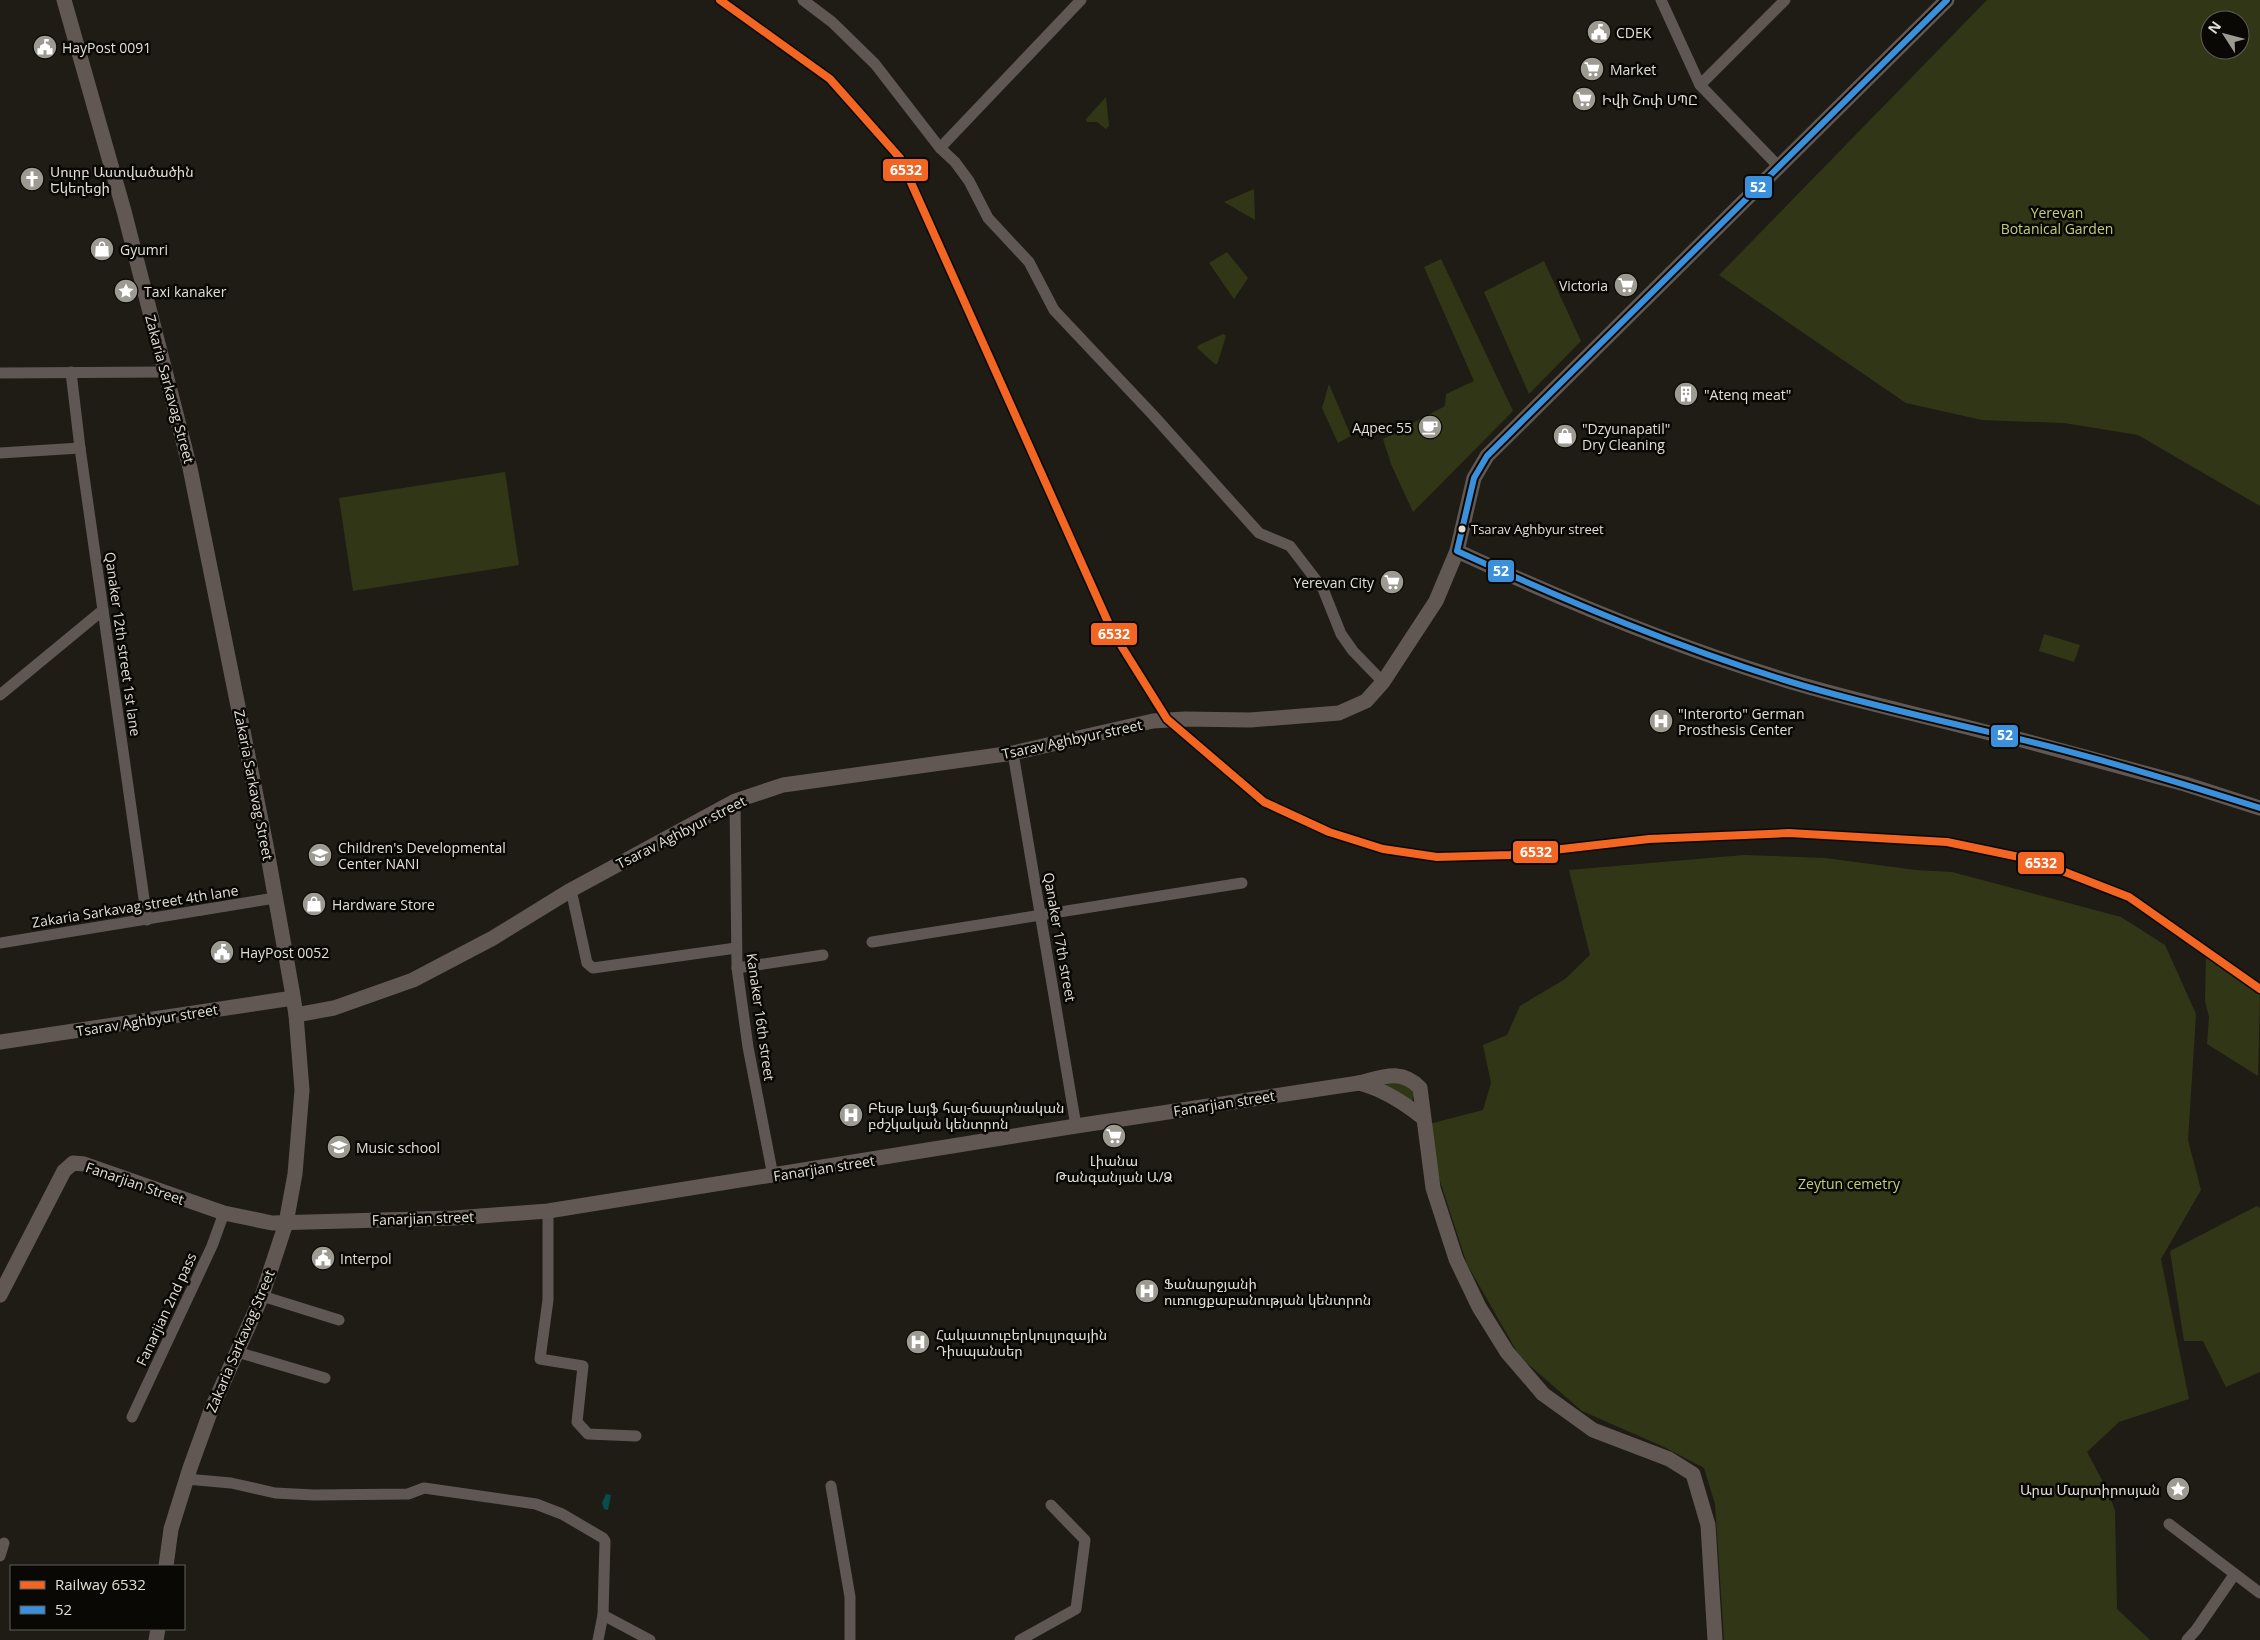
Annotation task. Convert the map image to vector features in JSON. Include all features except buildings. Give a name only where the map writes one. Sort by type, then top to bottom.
[{"type":"main road","name":"Zakaria Sarkavag Street","points":[[64,0],[124,211],[190,468],[275,898],[296,1015],[302,1090],[295,1174],[286,1223],[262,1296],[211,1410],[186,1479],[172,1529],[166,1565]]},
{"type":"main road","name":"Tsarav Aghbyur street","points":[[296,1015],[334,1008],[413,980],[493,938],[571,890],[734,801],[782,785],[1013,752],[1126,728],[1135,724],[1167,719],[1250,720],[1339,713],[1366,701],[1383,682],[1436,601],[1456,551],[1474,478],[1487,456],[1947,0]]},
{"type":"main road","points":[[1456,551],[1520,580],[1712,656],[1789,681],[2000,736],[2018,739],[2185,784],[2260,808]]},
{"type":"main road","name":"Tsarav Aghbyur street","points":[[0,1042],[293,998]]},
{"type":"main road","name":"Fanarjian street","points":[[286,1223],[454,1218],[548,1211],[1076,1126],[1359,1083],[1398,1075],[1410,1078],[1420,1088],[1422,1117],[1433,1188],[1456,1259],[1479,1307],[1507,1352],[1543,1394],[1593,1430],[1669,1459],[1693,1474],[1708,1525],[1715,1640]]},
{"type":"main road","name":"Fanarjian street","points":[[1359,1083],[1377,1088],[1398,1099],[1422,1117]]},
{"type":"main road","name":"Fanarjian Street","points":[[0,1295],[64,1171],[73,1163],[84,1164],[224,1213],[272,1223],[286,1223]]},
{"type":"street","points":[[803,0],[832,22],[875,64],[940,148],[955,162],[969,181],[988,218],[1030,262],[1054,310],[1153,415],[1259,533],[1290,546],[1323,589],[1341,634],[1353,651],[1383,682]]},
{"type":"street","points":[[940,148],[1080,0]]},
{"type":"street","points":[[1661,0],[1700,85],[1779,167]]},
{"type":"street","points":[[1700,85],[1785,0]]},
{"type":"street","name":"Qanaker 12th street 1st lane","points":[[72,372],[80,448],[147,920]]},
{"type":"street","points":[[0,373],[165,372]]},
{"type":"street","points":[[0,454],[80,448]]},
{"type":"street","points":[[0,695],[103,610]]},
{"type":"street","name":"Qanaker 17th street","points":[[1013,752],[1076,1126]]},
{"type":"street","name":"Kanaker 16th street","points":[[734,801],[736,968],[748,1047],[773,1176]]},
{"type":"street","points":[[872,942],[1242,883]]},
{"type":"street","points":[[571,890],[587,963],[593,968],[736,948]]},
{"type":"street","name":"Zakaria Sarkavag street 4th lane","points":[[0,943],[275,898]]},
{"type":"street","points":[[736,968],[823,955]]},
{"type":"street","points":[[548,1211],[548,1300],[540,1359],[583,1366],[577,1422],[588,1434],[636,1436]]},
{"type":"street","name":"Fanarjian 2nd pass","points":[[132,1416],[212,1246],[224,1213]]},
{"type":"street","points":[[262,1296],[339,1320]]},
{"type":"street","points":[[237,1352],[325,1378]]},
{"type":"street","points":[[186,1479],[231,1484],[275,1493],[314,1495],[408,1494],[424,1488],[536,1504],[562,1514],[603,1538],[605,1542],[603,1615],[598,1640]]},
{"type":"street","points":[[831,1486],[850,1597],[850,1640]]},
{"type":"street","points":[[1020,1640],[1076,1609],[1086,1540],[1051,1505]]},
{"type":"street","points":[[2168,1524],[2260,1593]]},
{"type":"street","points":[[0,1556],[4,1543]]},
{"type":"street","points":[[2187,1640],[2234,1575]]},
{"type":"street","points":[[603,1615],[650,1640]]},
{"type":"green space","name":"Yerevan Botanical Garden","points":[[1987,0],[2260,0],[2260,506],[2138,435],[2064,423],[1982,420],[1906,403],[1719,275]]},
{"type":"green space","points":[[1106,97],[1109,126],[1106,129],[1097,122],[1087,122],[1086,119]]},
{"type":"green space","points":[[1254,189],[1255,220],[1224,202]]},
{"type":"green space","points":[[1227,252],[1248,278],[1234,299],[1209,263]]},
{"type":"green space","points":[[1441,259],[1513,411],[1413,512],[1391,464],[1383,439],[1445,406],[1446,394],[1474,381],[1424,267]]},
{"type":"green space","points":[[1544,261],[1581,341],[1529,394],[1484,292]]},
{"type":"green space","points":[[1223,334],[1226,336],[1216,365],[1197,348],[1199,345]]},
{"type":"green space","points":[[1329,384],[1351,436],[1338,443],[1322,408]]},
{"type":"green space","points":[[505,472],[519,565],[353,591],[339,498]]},
{"type":"green space","points":[[2044,634],[2080,645],[2074,662],[2039,651]]},
{"type":"green space","name":"Zeytun cemetry","points":[[1744,855],[1825,858],[1916,870],[1952,872],[2121,917],[2165,945],[2196,1014],[2188,1140],[2201,1190],[2161,1259],[2189,1399],[2119,1422],[2087,1452],[2109,1493],[2115,1511],[2117,1609],[2150,1640],[1724,1640],[1715,1504],[1704,1468],[1664,1447],[1582,1411],[1520,1357],[1467,1264],[1439,1178],[1429,1124],[1483,1110],[1491,1083],[1483,1045],[1507,1035],[1520,1006],[1565,979],[1590,955],[1569,870]]},
{"type":"green space","points":[[2206,955],[2260,993],[2258,1076],[2207,1044],[2209,1017],[2205,1001]]},
{"type":"green space","points":[[1397,1080],[1412,1089],[1414,1095],[1412,1101],[1382,1086],[1383,1081]]},
{"type":"green space","points":[[2257,1206],[2260,1208],[2260,1372],[2226,1387],[2203,1341],[2184,1341],[2170,1251]]},
{"type":"water","points":[[606,1494],[611,1495],[608,1510],[604,1509],[602,1503]]},
{"type":"rail line","name":"6532","points":[[720,0],[830,79],[900,158],[1112,631],[1167,719],[1264,802],[1329,832],[1383,849],[1437,857],[1510,855],[1649,839],[1789,833],[1947,842],[2034,860],[2129,897],[2260,989]]},
{"type":"transit line","name":"52","points":[[1947,0],[1487,456],[1474,478],[1457,551],[1541,589],[1627,624],[1757,671],[1855,700],[2080,754],[2260,808]]},
{"type":"place","name":"CDEK","points":[[1599,32]]},
{"type":"place","name":"HayPost 0091","points":[[45,47]]},
{"type":"place","name":"Market","points":[[1592,69]]},
{"type":"place","name":"Իվի Շոփ ՍՊԸ","points":[[1584,99]]},
{"type":"place","name":"Սուրբ Աստվածածին Եկեղեցի","points":[[32,179]]},
{"type":"place","name":"Gyumri","points":[[102,249]]},
{"type":"place","name":"Victoria","points":[[1626,285]]},
{"type":"place","name":"Taxi kanaker","points":[[126,291]]},
{"type":"place","name":"\"Atenq meat\"","points":[[1686,394]]},
{"type":"place","name":"Адрес 55","points":[[1430,427]]},
{"type":"place","name":"\"Dzyunapatil\" Dry Cleaning","points":[[1565,436]]},
{"type":"place","name":"Tsarav Aghbyur street","points":[[1462,529]]},
{"type":"place","name":"Yerevan City","points":[[1392,582]]},
{"type":"place","name":"\"Interorto\" German Prosthesis Center","points":[[1661,721]]},
{"type":"place","name":"Children's Developmental Center NANI","points":[[320,855]]},
{"type":"place","name":"Hardware Store","points":[[314,904]]},
{"type":"place","name":"HayPost 0052","points":[[222,952]]},
{"type":"place","name":"Բեսթ Լայֆ հայ-ճապոնական բժշկական կենտրոն","points":[[851,1115]]},
{"type":"place","name":"Լիանա Թանգանյան Ա/Ձ","points":[[1114,1136]]},
{"type":"place","name":"Music school","points":[[339,1147]]},
{"type":"place","name":"Interpol","points":[[323,1258]]},
{"type":"place","name":"Ֆանարջյանի ուռուցքաբանության կենտրոն","points":[[1147,1291]]},
{"type":"place","name":"Հակատուբերկուլյոզային Դիսպանսեր","points":[[918,1342]]},
{"type":"place","name":"Արա Մարտիրոսյան","points":[[2178,1489]]}]
